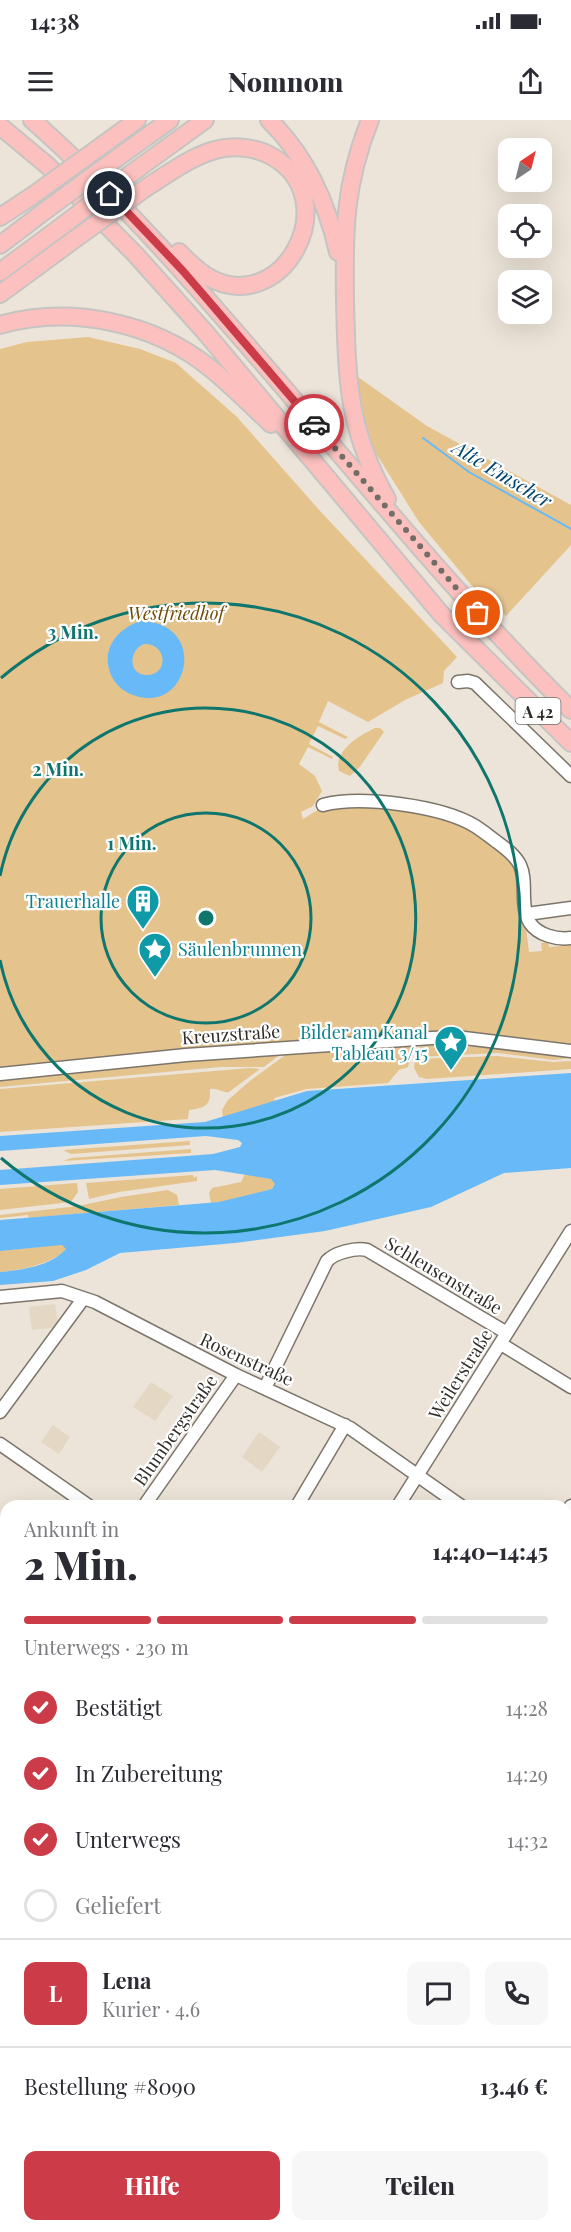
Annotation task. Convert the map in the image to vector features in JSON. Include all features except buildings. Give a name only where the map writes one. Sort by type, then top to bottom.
[{"type":"highway","name":"A 42","points":[[32,120],[110,194],[183,271],[463,597],[571,710]]},
{"type":"highway","points":[[0,217],[137,120]]},
{"type":"highway","points":[[0,245],[170,120]]},
{"type":"highway","points":[[0,272],[205,120]]},
{"type":"highway","points":[[269,120],[295,150],[321,196],[331,222],[345,282]]},
{"type":"highway","points":[[370,120],[357,157],[344,227],[347,370],[355,422],[374,476],[406,531]]},
{"type":"highway","name":"A 42","points":[[0,126],[48,166],[171,293],[441,614],[571,743]]},
{"type":"highway","points":[[0,134],[48,166]]},
{"type":"highway","points":[[0,294],[75,239],[147,188],[181,165],[214,150],[234,147],[262,152],[280,162],[288,169],[301,189],[306,213],[301,240],[287,263],[272,275],[246,285],[221,283],[203,274],[133,205],[110,194]]},
{"type":"highway","points":[[0,325],[36,317],[80,318],[109,322],[163,338],[209,367],[327,477]]},
{"type":"street","points":[[458,682],[475,683],[571,776]]},
{"type":"street","points":[[323,805],[356,800],[376,801],[436,812],[474,825],[509,851],[520,864],[529,921],[537,930],[566,939]]},
{"type":"street","points":[[527,914],[571,908]]},
{"type":"street","name":"Kreuzstraße","points":[[0,1074],[186,1055],[456,1037],[571,1051]]},
{"type":"street","name":"Weilerstraße","points":[[402,1500],[571,1231]]},
{"type":"street","name":"Schleusenstraße","points":[[265,1388],[329,1258],[361,1249],[367,1250],[504,1338],[571,1387]]},
{"type":"street","name":"Rosenstraße","points":[[0,1297],[62,1291],[95,1302],[236,1375],[345,1425],[452,1500]]},
{"type":"street","points":[[0,1412],[82,1299]]},
{"type":"street","name":"Blumbergstraße","points":[[148,1500],[236,1375]]},
{"type":"street","points":[[301,1500],[345,1425]]},
{"type":"street","points":[[0,1444],[80,1500]]},
{"type":"shaded area","points":[[55,1304],[59,1327],[32,1330],[29,1307]]},
{"type":"shaded area","points":[[151,1382],[173,1396],[155,1421],[133,1407]]},
{"type":"shaded area","points":[[53,1425],[70,1437],[59,1454],[41,1442]]},
{"type":"shaded area","points":[[259,1432],[280,1447],[262,1472],[242,1457]]},
{"type":"green space","name":"Westfriedhof","points":[[88,337],[140,349],[176,363],[237,417],[321,512],[457,657],[444,671],[443,683],[405,700],[368,722],[328,701],[319,722],[348,737],[345,739],[318,726],[309,744],[333,757],[332,759],[308,747],[299,764],[315,776],[322,791],[313,806],[301,812],[303,819],[331,805],[381,806],[443,817],[472,827],[489,839],[518,865],[529,952],[542,951],[541,943],[548,942],[549,947],[571,945],[571,1046],[489,1035],[0,1072],[0,349],[27,342]]},
{"type":"green space","points":[[351,372],[427,426],[571,505],[571,545],[506,616],[473,587],[419,522],[372,447]]},
{"type":"green space","points":[[375,728],[380,728],[384,732],[359,768],[350,776],[339,771],[338,764],[344,750],[355,739]]},
{"type":"green space","points":[[424,1044],[571,1052],[571,1058],[553,1060],[498,1053],[416,1057],[420,1047]]},
{"type":"green space","points":[[414,1045],[408,1067],[399,1070],[388,1083],[307,1089],[274,1098],[275,1101],[223,1118],[222,1110],[228,1100],[291,1051]]},
{"type":"green space","points":[[282,1053],[264,1067],[221,1067],[0,1087],[0,1075]]},
{"type":"green space","points":[[497,1056],[553,1062],[571,1061],[571,1069],[427,1079],[419,1077],[414,1068],[415,1059]]},
{"type":"green space","points":[[260,1069],[229,1092],[210,1089],[208,1103],[203,1107],[189,1110],[188,1119],[0,1132],[0,1089]]},
{"type":"green space","points":[[190,1141],[190,1145],[71,1154],[63,1150]]},
{"type":"green space","points":[[191,1149],[191,1153],[63,1161],[71,1158]]},
{"type":"green space","points":[[245,1174],[271,1179],[275,1182],[275,1186],[272,1189],[228,1201],[211,1203],[209,1193],[212,1188],[241,1182]]},
{"type":"green space","points":[[193,1175],[194,1178],[197,1176],[197,1181],[119,1192],[89,1199],[86,1183]]},
{"type":"green space","points":[[77,1183],[78,1192],[71,1202],[0,1210],[0,1189]]},
{"type":"green space","points":[[168,1190],[177,1195],[179,1205],[29,1218],[28,1215],[0,1218],[0,1215],[78,1206]]},
{"type":"green space","points":[[62,1244],[66,1247],[66,1251],[50,1260],[26,1268],[0,1272],[0,1251]]},
{"type":"water","points":[[141,621],[162,625],[176,636],[183,650],[184,666],[179,680],[169,692],[154,698],[136,696],[119,687],[114,681],[109,667],[109,650],[118,635],[132,624]],"holes":[[[144,644],[152,645],[161,653],[162,664],[155,673],[141,674],[134,667],[133,657],[139,647]]]},
{"type":"water","points":[[571,1073],[571,1168],[504,1173],[431,1207],[325,1231],[235,1243],[120,1253],[86,1270],[53,1281],[0,1285],[0,1272],[44,1263],[60,1255],[66,1249],[62,1245],[0,1251],[0,1220],[219,1202],[272,1189],[275,1184],[271,1179],[215,1170],[0,1185],[0,1170],[213,1154],[240,1147],[242,1143],[238,1140],[206,1136],[0,1151],[0,1136],[205,1122],[307,1091]]},
{"type":"waterway","name":"Alte Emscher","points":[[423,438],[469,472],[571,529]]},
{"type":"way so far","points":[[314,424],[478,613]]},
{"type":"place","name":"Trauerhalle","points":[[143,930]]},
{"type":"place","name":"Säulenbrunnen","points":[[155,978]]},
{"type":"place","name":"Bilder am Kanal Tableau 3/15","points":[[451,1071]]},
{"type":"route","points":[[110,194],[183,271],[314,424]]}]
